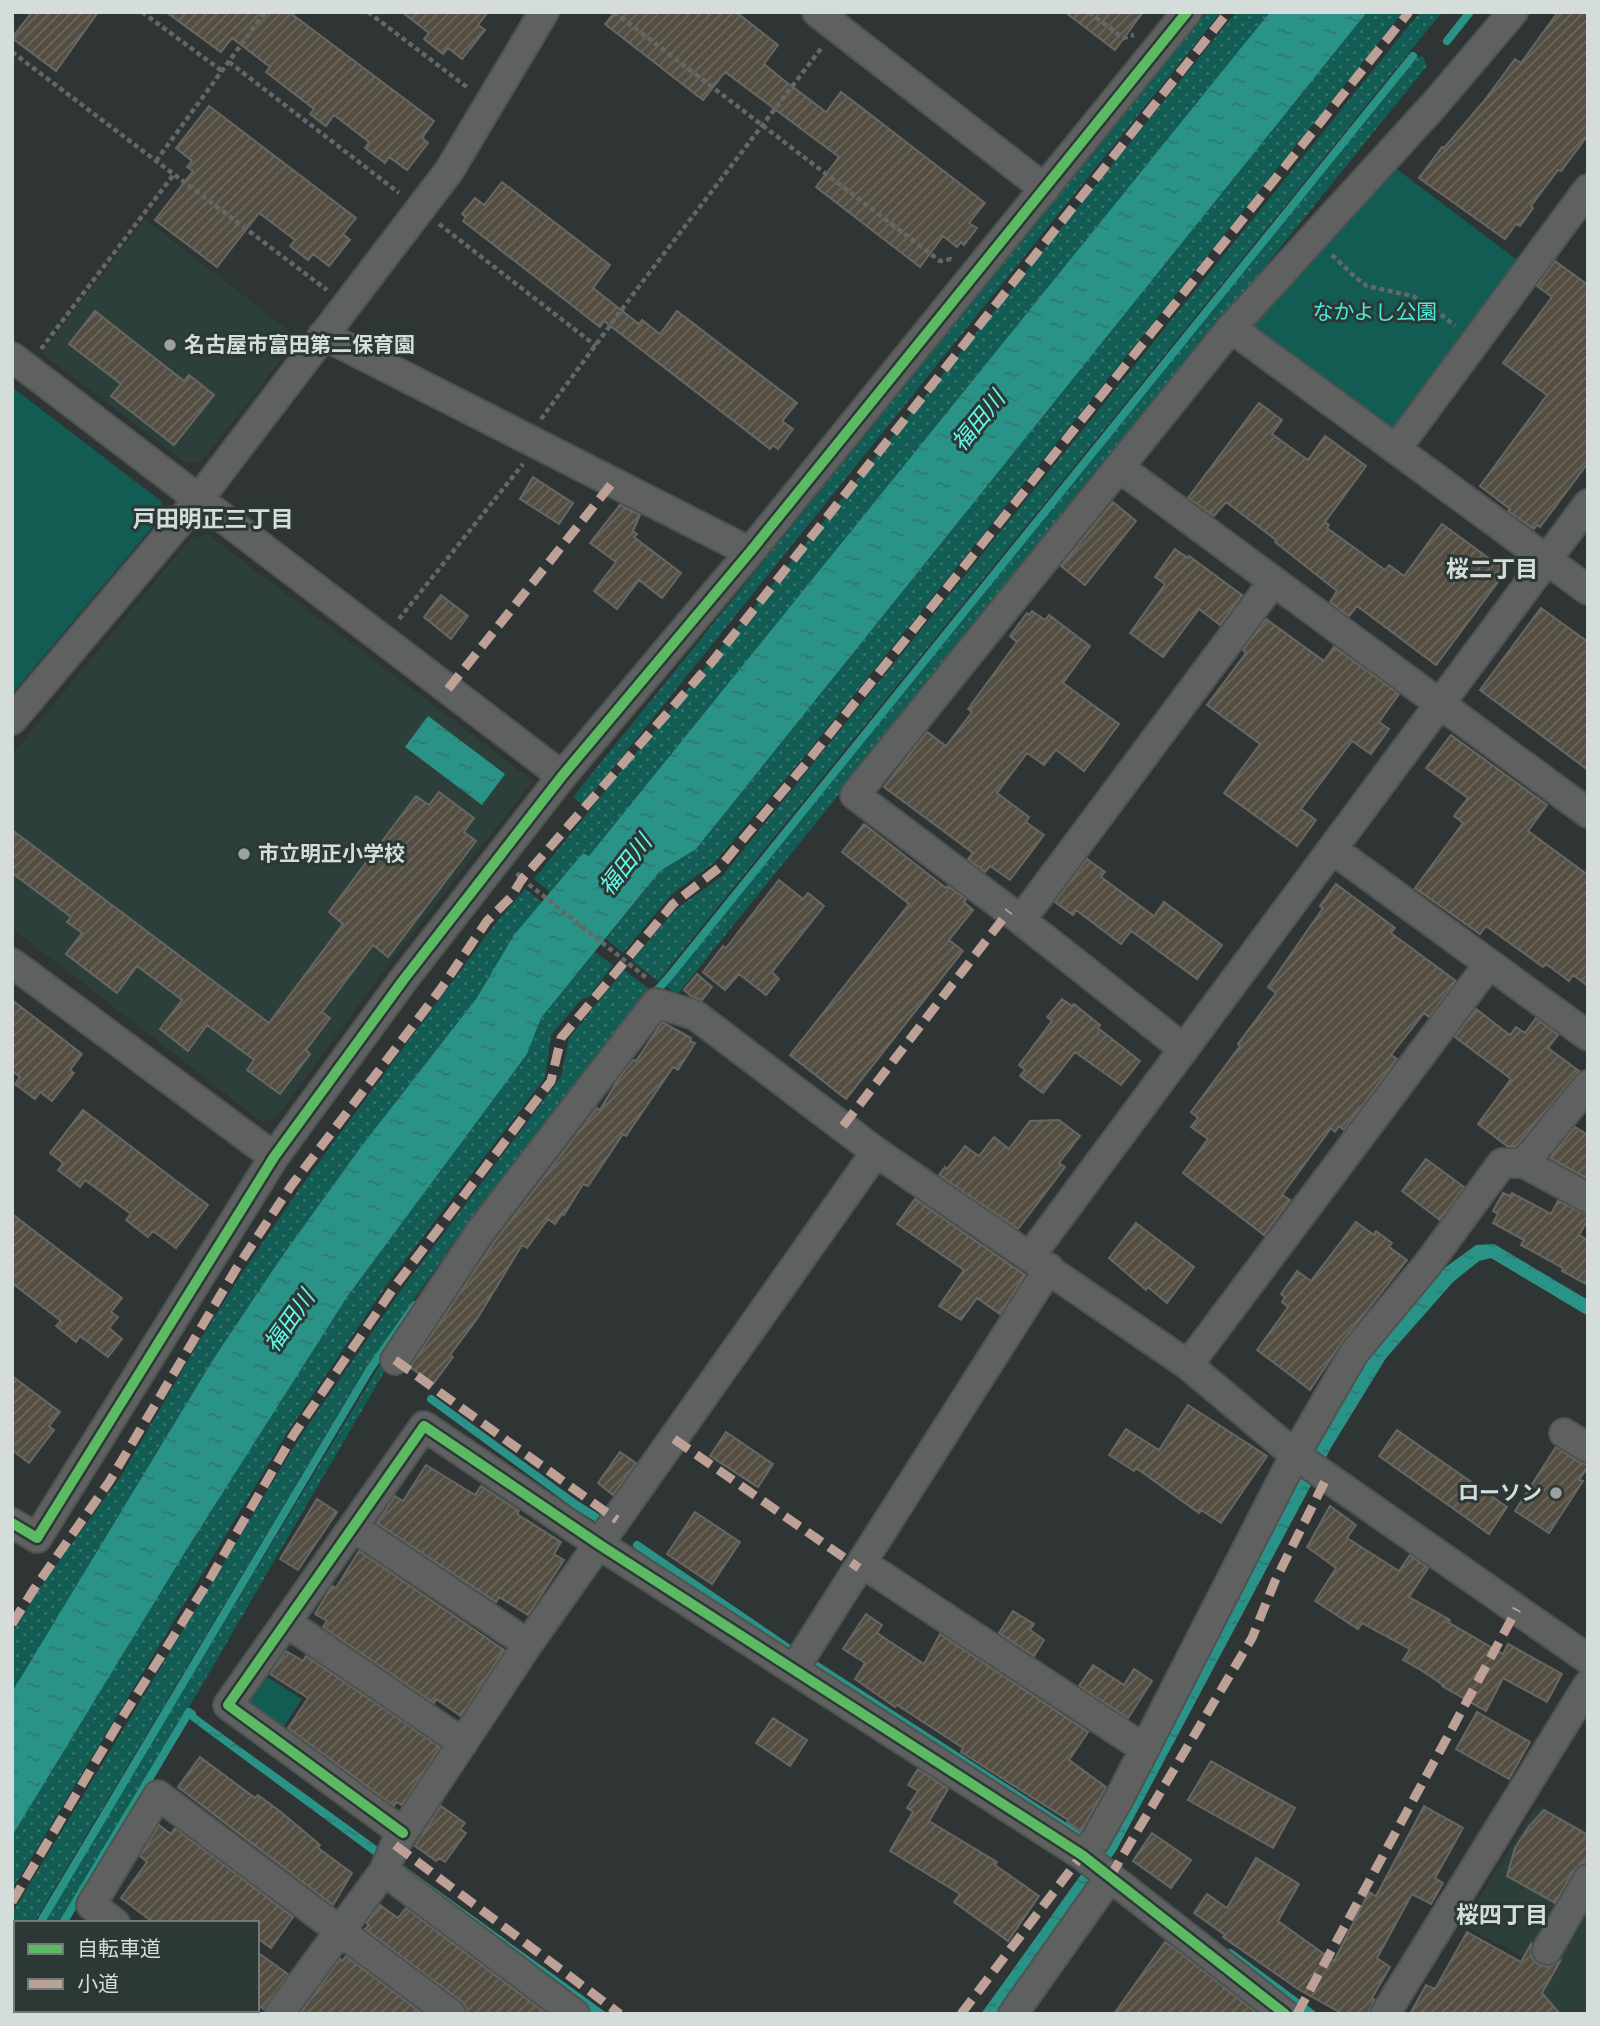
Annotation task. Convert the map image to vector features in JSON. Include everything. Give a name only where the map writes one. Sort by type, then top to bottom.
[{"type":"street","points":[[12,720],[198,500],[449,171],[544,12]]},
{"type":"street","points":[[12,1523],[37,1538],[274,1157],[404,979],[562,776],[750,552],[1187,12]]},
{"type":"street","points":[[1184,1049],[1021,920],[855,795],[1231,328],[1434,105],[1513,12]]},
{"type":"street","points":[[827,20],[1045,190]]},
{"type":"street","points":[[1396,449],[1588,189]]},
{"type":"street","points":[[1231,328],[1588,590]]},
{"type":"street","points":[[323,335],[750,552]]},
{"type":"street","points":[[19,362],[562,776]]},
{"type":"street","points":[[1120,468],[1588,813]]},
{"type":"street","points":[[794,1669],[862,1563],[1040,1262],[1184,1049],[1588,504]]},
{"type":"street","points":[[1021,920],[1273,582]]},
{"type":"street","points":[[1332,849],[1588,1036]]},
{"type":"street","points":[[12,963],[274,1157]]},
{"type":"street","points":[[1188,1365],[1489,964]]},
{"type":"street","points":[[395,1360],[480,1233],[656,1003],[695,1015],[876,1152],[1188,1365],[1295,1455],[1588,1658]]},
{"type":"street","points":[[1524,1163],[1588,1085]]},
{"type":"street","points":[[279,2014],[340,1931],[528,1644],[876,1152]]},
{"type":"street","points":[[1082,1856],[1095,1841],[1295,1455],[1354,1353],[1428,1264],[1502,1163],[1524,1163],[1588,1198]]},
{"type":"street","points":[[575,2014],[391,1855],[228,1704],[424,1426],[600,1545],[1082,1856],[1285,2014]]},
{"type":"street","points":[[1563,1433],[1588,1448]]},
{"type":"street","points":[[353,1527],[528,1644]]},
{"type":"street","points":[[862,1563],[1144,1749]]},
{"type":"street","points":[[286,1622],[463,1743]]},
{"type":"street","points":[[1385,2014],[1588,1685]]},
{"type":"street","points":[[108,1921],[81,1914],[158,1795],[451,2014]]},
{"type":"street","points":[[1013,2014],[1110,1877]]},
{"type":"street","points":[[1547,1950],[1588,1879]]},
{"type":"path","points":[[142,12],[222,71]]},
{"type":"path","points":[[156,160],[265,12]]},
{"type":"path","points":[[368,12],[489,104]]},
{"type":"path","points":[[614,12],[940,261],[951,259],[972,278]]},
{"type":"path","points":[[1089,12],[1123,38],[1133,34],[1155,52]]},
{"type":"path","points":[[383,640],[532,441],[640,285],[762,125],[827,20]]},
{"type":"path","points":[[12,52],[346,304]]},
{"type":"path","points":[[229,62],[596,346]]},
{"type":"path","points":[[19,362],[174,174]]},
{"type":"path","points":[[1313,237],[1367,286],[1413,296],[1432,307],[1475,342]]},
{"type":"path","points":[[523,879],[649,980]]},
{"type":"shaded area","name":"名古屋市富田第二保育園","points":[[145,219],[298,338],[201,462],[186,463],[42,353]]},
{"type":"shaded area","name":"市立明正小学校","points":[[207,534],[533,781],[384,970],[277,1117],[262,1122],[12,928],[12,755],[191,538]]},
{"type":"shaded area","points":[[1538,1804],[1588,1832],[1588,2014],[1513,2014],[1539,1966],[1463,1924]]},
{"type":"green space","points":[[1207,12],[1221,12],[583,805],[573,797]]},
{"type":"green space","points":[[1236,12],[1270,12],[589,856],[583,853],[550,892],[534,879]]},
{"type":"green space","points":[[1367,12],[1403,12],[800,762],[714,863],[672,894],[623,953],[606,939],[660,871],[696,849]]},
{"type":"green space","points":[[1420,12],[1442,12],[658,981],[632,961],[675,910],[723,875]]},
{"type":"green space","points":[[1423,56],[1427,66],[677,995],[666,986],[1416,58]]},
{"type":"green space","name":"なかよし公園","points":[[1390,164],[1520,262],[1397,429],[1389,432],[1249,327]]},
{"type":"green space","points":[[12,387],[161,501],[161,517],[12,694]]},
{"type":"green space","points":[[525,889],[542,902],[514,935],[476,999],[360,1148],[283,1255],[214,1358],[12,1692],[12,1633],[41,1586],[121,1476],[201,1338],[299,1189],[495,924]]},
{"type":"green space","points":[[595,952],[613,965],[588,998],[583,998],[551,1035],[545,1078],[390,1280],[289,1430],[12,1890],[12,1836],[187,1549],[347,1297],[527,1054],[541,1018]]},
{"type":"green space","points":[[624,970],[652,991],[474,1214],[365,1369],[35,1921],[14,1921],[12,1960],[12,1913],[300,1437],[401,1290],[561,1077],[569,1038]]},
{"type":"green space","points":[[384,1358],[390,1362],[188,1709],[60,1921],[43,1921]]},
{"type":"green space","points":[[264,1675],[302,1699],[280,1733],[254,1716],[249,1698]]},
{"type":"water","name":"福田川","points":[[1270,12],[1367,12],[696,849],[660,871],[541,1018],[527,1054],[347,1297],[187,1549],[12,1836],[12,1692],[214,1358],[283,1255],[360,1148],[476,999],[514,935],[583,853],[589,856]]},
{"type":"water","points":[[428,716],[505,774],[482,805],[405,747]]},
{"type":"water","points":[[1494,1244],[1588,1300],[1588,1316],[1491,1258],[1479,1261],[1453,1282],[1386,1358],[1332,1446],[1116,1851],[998,2014],[981,2014],[1085,1869],[1309,1457],[1367,1357],[1443,1269],[1476,1245]]},
{"type":"water","points":[[188,1709],[608,2014],[589,2014],[184,1715]]},
{"type":"building","points":[[32,12],[98,12],[56,71],[12,38]]},
{"type":"building","points":[[166,12],[289,12],[434,121],[422,138],[428,143],[407,170],[389,157],[385,163],[365,148],[369,142],[334,115],[326,126],[310,114],[314,109],[266,72],[270,67],[232,38],[221,52]]},
{"type":"building","points":[[402,12],[488,12],[478,25],[485,30],[462,59],[448,48],[443,54],[424,39],[429,33]]},
{"type":"building","points":[[615,12],[736,12],[778,45],[764,64],[781,78],[826,112],[841,92],[985,203],[969,223],[977,228],[964,245],[961,242],[957,247],[943,236],[920,267],[816,187],[839,157],[725,72],[703,100],[605,24]]},
{"type":"building","points":[[1065,12],[1143,12],[1115,50]]},
{"type":"building","points":[[1558,12],[1588,12],[1588,135],[1531,206],[1533,208],[1520,226],[1516,224],[1505,239],[1419,178],[1442,147],[1444,148],[1484,101],[1515,59],[1521,63]]},
{"type":"building","points":[[209,106],[356,218],[343,234],[350,240],[329,266],[313,254],[308,260],[290,246],[295,240],[259,213],[217,267],[155,220],[193,171],[187,167],[192,161],[176,148]]},
{"type":"building","points":[[502,182],[610,265],[593,288],[639,324],[642,320],[660,334],[677,311],[797,403],[782,421],[793,429],[778,449],[773,445],[770,449],[604,321],[600,327],[463,221],[466,217],[462,214],[475,198],[484,205]]},
{"type":"building","points":[[1555,261],[1588,285],[1588,463],[1540,527],[1537,525],[1534,529],[1508,511],[1510,509],[1480,486],[1547,395],[1503,363],[1552,297],[1537,286]]},
{"type":"building","points":[[95,311],[184,381],[189,375],[214,395],[174,445],[111,396],[121,384],[69,344]]},
{"type":"building","points":[[1259,403],[1282,420],[1272,434],[1308,460],[1325,436],[1366,466],[1325,522],[1329,525],[1327,528],[1385,570],[1389,565],[1404,576],[1442,524],[1506,571],[1436,665],[1357,606],[1349,616],[1330,602],[1337,591],[1226,502],[1214,516],[1188,498]]},
{"type":"building","points":[[533,477],[573,503],[559,524],[520,499]]},
{"type":"building","points":[[1113,502],[1136,521],[1085,585],[1061,566]]},
{"type":"building","points":[[620,505],[640,515],[633,531],[637,534],[634,537],[681,573],[662,598],[639,580],[617,609],[594,591],[616,562],[590,543]]},
{"type":"building","points":[[1175,549],[1188,558],[1189,556],[1242,595],[1220,625],[1199,609],[1163,657],[1130,633],[1165,584],[1155,577]]},
{"type":"building","points":[[441,595],[468,616],[451,639],[424,617]]},
{"type":"building","points":[[1541,608],[1588,642],[1588,770],[1480,690]]},
{"type":"building","points":[[1032,611],[1045,620],[1049,615],[1090,646],[1063,683],[1119,724],[1084,771],[1056,750],[1044,765],[1027,753],[997,793],[1029,817],[1026,822],[1044,835],[1010,880],[990,866],[985,872],[968,859],[973,853],[884,787],[927,732],[946,746],[972,712],[968,709],[1017,642],[1010,636],[1027,613],[1029,615]]},
{"type":"building","points":[[1266,619],[1324,661],[1334,647],[1399,694],[1379,722],[1389,729],[1371,754],[1352,741],[1301,809],[1316,820],[1297,846],[1224,793],[1260,744],[1207,705],[1246,653],[1243,650]]},
{"type":"building","points":[[1451,735],[1547,805],[1528,831],[1588,875],[1588,986],[1573,975],[1569,981],[1546,964],[1543,967],[1486,926],[1480,934],[1415,888],[1463,823],[1454,816],[1468,798],[1426,768]]},
{"type":"building","points":[[439,792],[474,818],[464,832],[476,841],[388,957],[373,945],[322,1012],[330,1018],[306,1050],[310,1054],[280,1094],[247,1070],[254,1060],[207,1025],[188,1051],[160,1029],[182,1000],[137,966],[117,993],[66,954],[82,933],[67,922],[71,917],[12,873],[12,830],[269,1023],[343,924],[329,912],[416,796],[429,805]]},
{"type":"building","points":[[864,824],[946,888],[948,886],[966,899],[964,902],[973,910],[949,940],[963,951],[846,1099],[790,1055],[909,904],[842,852]]},
{"type":"building","points":[[1087,859],[1105,872],[1101,877],[1154,916],[1164,902],[1222,945],[1197,979],[1131,931],[1121,944],[1076,910],[1073,915],[1055,902]]},
{"type":"building","points":[[779,880],[803,899],[808,893],[824,906],[772,972],[779,979],[766,995],[739,974],[725,990],[703,972],[723,946],[726,948]]},
{"type":"building","points":[[1336,884],[1395,928],[1391,933],[1456,981],[1429,1017],[1424,1013],[1391,1055],[1397,1059],[1344,1130],[1339,1126],[1335,1132],[1331,1128],[1282,1195],[1290,1200],[1264,1235],[1183,1173],[1208,1139],[1191,1127],[1198,1118],[1191,1112],[1276,993],[1268,987],[1323,908],[1320,906]]},
{"type":"building","points":[[697,974],[712,987],[702,1000],[692,997],[684,990]]},
{"type":"building","points":[[1062,999],[1072,1006],[1074,1004],[1100,1025],[1098,1028],[1140,1061],[1121,1085],[1075,1052],[1043,1093],[1020,1076],[1025,1070],[1019,1065],[1052,1021],[1047,1017]]},
{"type":"building","points":[[12,1000],[82,1054],[70,1070],[74,1073],[52,1101],[40,1092],[35,1099],[15,1084],[20,1077],[12,1071]]},
{"type":"building","points":[[1476,1009],[1510,1035],[1516,1027],[1525,1033],[1536,1018],[1558,1035],[1548,1048],[1579,1071],[1516,1146],[1507,1146],[1478,1124],[1511,1079],[1455,1037]]},
{"type":"building","points":[[662,1022],[695,1043],[678,1070],[673,1067],[588,1186],[583,1184],[564,1215],[562,1214],[555,1224],[548,1219],[527,1248],[522,1245],[477,1319],[450,1355],[453,1357],[433,1384],[410,1367],[494,1242],[597,1108],[600,1110],[619,1078],[633,1060],[636,1061]]},
{"type":"building","points":[[83,1110],[208,1205],[176,1248],[153,1231],[148,1237],[126,1220],[131,1214],[85,1180],[80,1187],[58,1170],[63,1163],[50,1153]]},
{"type":"building","points":[[1059,1120],[1080,1136],[1059,1163],[1065,1167],[1018,1229],[939,1175],[965,1146],[979,1156],[994,1137],[1009,1149],[1030,1121]]},
{"type":"building","points":[[1575,1127],[1588,1135],[1588,1179],[1550,1158]]},
{"type":"building","points":[[1426,1159],[1464,1187],[1440,1220],[1402,1191]]},
{"type":"building","points":[[1503,1193],[1510,1196],[1512,1193],[1551,1214],[1558,1201],[1588,1215],[1579,1235],[1588,1240],[1588,1285],[1521,1245],[1524,1240],[1493,1223],[1498,1214],[1493,1211]]},
{"type":"building","points":[[915,1199],[1025,1275],[1000,1314],[977,1298],[961,1320],[939,1306],[964,1270],[897,1224]]},
{"type":"building","points":[[12,1214],[122,1298],[111,1312],[118,1317],[109,1328],[122,1339],[108,1357],[80,1336],[76,1342],[56,1326],[61,1321],[12,1283]]},
{"type":"building","points":[[1356,1222],[1374,1235],[1376,1231],[1392,1243],[1389,1247],[1407,1260],[1341,1343],[1310,1390],[1257,1350],[1288,1307],[1282,1302],[1285,1297],[1281,1294],[1297,1271],[1311,1281]]},
{"type":"building","points":[[1136,1223],[1194,1267],[1167,1303],[1148,1287],[1146,1290],[1109,1258]]},
{"type":"building","points":[[12,1376],[60,1412],[49,1426],[54,1430],[29,1463],[12,1450]]},
{"type":"building","points":[[1188,1405],[1267,1456],[1221,1523],[1201,1510],[1199,1513],[1136,1468],[1134,1471],[1109,1455],[1126,1429],[1159,1450]]},
{"type":"building","points":[[1397,1430],[1507,1507],[1489,1534],[1379,1456]]},
{"type":"building","points":[[726,1432],[773,1464],[758,1487],[710,1456]]},
{"type":"building","points":[[1556,1447],[1588,1467],[1579,1480],[1583,1481],[1549,1533],[1515,1511]]},
{"type":"building","points":[[620,1452],[636,1463],[613,1495],[598,1483]]},
{"type":"building","points":[[426,1465],[475,1495],[481,1486],[519,1511],[517,1514],[561,1542],[554,1554],[564,1560],[528,1615],[499,1597],[496,1602],[377,1523],[395,1496],[403,1501]]},
{"type":"building","points":[[317,1499],[337,1512],[298,1570],[280,1559]]},
{"type":"building","points":[[1330,1506],[1356,1525],[1347,1538],[1399,1571],[1410,1555],[1428,1568],[1409,1597],[1503,1654],[1508,1644],[1562,1674],[1547,1702],[1503,1678],[1486,1711],[1403,1660],[1410,1649],[1362,1623],[1358,1629],[1315,1601],[1336,1568],[1307,1547]]},
{"type":"building","points":[[695,1512],[740,1542],[712,1584],[667,1554]]},
{"type":"building","points":[[359,1551],[504,1650],[461,1716],[436,1699],[434,1703],[323,1627],[327,1621],[315,1614],[332,1586],[336,1588]]},
{"type":"building","points":[[1013,1611],[1034,1624],[1030,1630],[1044,1640],[1034,1656],[999,1633]]},
{"type":"building","points":[[866,1614],[882,1625],[877,1633],[924,1664],[940,1634],[1088,1732],[1069,1760],[1106,1787],[1081,1831],[961,1752],[963,1748],[855,1679],[865,1663],[843,1649]]},
{"type":"building","points":[[286,1651],[303,1661],[306,1656],[440,1747],[402,1805],[396,1802],[394,1806],[288,1728],[308,1698],[270,1674]]},
{"type":"building","points":[[1093,1665],[1124,1685],[1134,1669],[1152,1681],[1128,1718],[1079,1686]]},
{"type":"building","points":[[1477,1712],[1530,1742],[1509,1779],[1456,1749]]},
{"type":"building","points":[[773,1718],[807,1740],[790,1766],[756,1743]]},
{"type":"building","points":[[200,1757],[255,1798],[258,1795],[281,1812],[320,1845],[318,1848],[352,1873],[333,1905],[178,1787]]},
{"type":"building","points":[[1211,1761],[1295,1808],[1273,1848],[1188,1800]]},
{"type":"building","points":[[918,1769],[948,1789],[929,1821],[997,1862],[995,1865],[1039,1896],[1008,1941],[954,1902],[960,1894],[890,1851],[913,1812],[907,1808],[918,1791],[908,1785]]},
{"type":"building","points":[[441,1806],[465,1823],[460,1829],[466,1833],[445,1862],[439,1858],[436,1861],[415,1846]]},
{"type":"building","points":[[1424,1806],[1463,1828],[1435,1878],[1443,1883],[1431,1904],[1412,1894],[1377,1958],[1390,1967],[1372,1998],[1374,1999],[1368,2014],[1343,2014],[1298,1989],[1223,1937],[1225,1935],[1194,1913],[1207,1894],[1227,1908],[1256,1858],[1299,1884],[1278,1921],[1334,1961],[1369,1892],[1376,1896]]},
{"type":"building","points":[[1544,1810],[1588,1835],[1588,1862],[1580,1864],[1574,1870],[1555,1903],[1507,1876],[1515,1848]]},
{"type":"building","points":[[159,1825],[171,1834],[175,1828],[293,1917],[271,1948],[259,1939],[259,1921],[151,1921],[121,1898],[147,1862],[140,1856]]},
{"type":"building","points":[[1152,1833],[1191,1860],[1171,1888],[1133,1861]]},
{"type":"building","points":[[380,1905],[398,1918],[406,1908],[547,2014],[467,2014],[461,2001],[365,1929],[369,1925],[366,1923]]},
{"type":"building","points":[[1467,1932],[1521,1962],[1531,1944],[1532,1958],[1539,1965],[1548,1967],[1560,1961],[1542,1993],[1560,2014],[1410,2014],[1426,1985],[1435,1989]]},
{"type":"building","points":[[1165,1942],[1182,1954],[1258,2014],[1114,2014]]},
{"type":"building","points":[[259,1953],[288,1974],[264,2009],[259,2006]]},
{"type":"building","points":[[346,1956],[423,2014],[300,2014],[340,1959],[342,1961]]},
{"type":"waterway","points":[[1447,41],[1470,12]]},
{"type":"waterway","points":[[651,997],[1413,56]]},
{"type":"waterway","points":[[41,1921],[370,1369],[415,1305]]},
{"type":"waterway","points":[[431,1399],[602,1521]]},
{"type":"waterway","points":[[637,1545],[788,1648]]},
{"type":"waterway","points":[[814,1664],[1078,1835]]},
{"type":"waterway","points":[[64,1921],[189,1712],[192,1714]]},
{"type":"waterway","points":[[1230,1953],[1312,2014]]},
{"type":"marked path","points":[[12,1624],[109,1482],[236,1269],[291,1186],[440,990],[487,921],[511,897],[522,879],[712,662],[1228,12]]},
{"type":"marked path","points":[[12,1902],[118,1724],[208,1582],[294,1434],[395,1286],[551,1081],[561,1038],[673,904],[720,867],[804,766],[1409,12]]},
{"type":"marked path","points":[[448,689],[613,482]]},
{"type":"marked path","points":[[843,1126],[1009,911]]},
{"type":"marked path","points":[[395,1360],[617,1520]]},
{"type":"marked path","points":[[674,1439],[859,1568]]},
{"type":"marked path","points":[[1110,1877],[1252,1638],[1275,1581],[1327,1477]]},
{"type":"marked path","points":[[1297,2014],[1517,1609]]},
{"type":"marked path","points":[[395,1845],[620,2014]]},
{"type":"marked path","points":[[961,2014],[1082,1855]]},
{"type":"cycle path","points":[[12,1523],[37,1538],[274,1157],[404,979],[562,776],[750,552],[1187,12]]},
{"type":"cycle path","points":[[403,1833],[228,1705],[424,1426],[600,1545],[1082,1855],[1285,2014]]},
{"type":"place","name":"名古屋市富田第二保育園","points":[[170,345]]},
{"type":"place","name":"市立明正小学校","points":[[244,854]]},
{"type":"place","name":"ローソン","points":[[1556,1493]]},
{"type":"district","name":"戸田明正三丁目","points":[[213,519]]},
{"type":"district","name":"桜二丁目","points":[[1492,569]]},
{"type":"district","name":"桜四丁目","points":[[1502,1915]]}]
